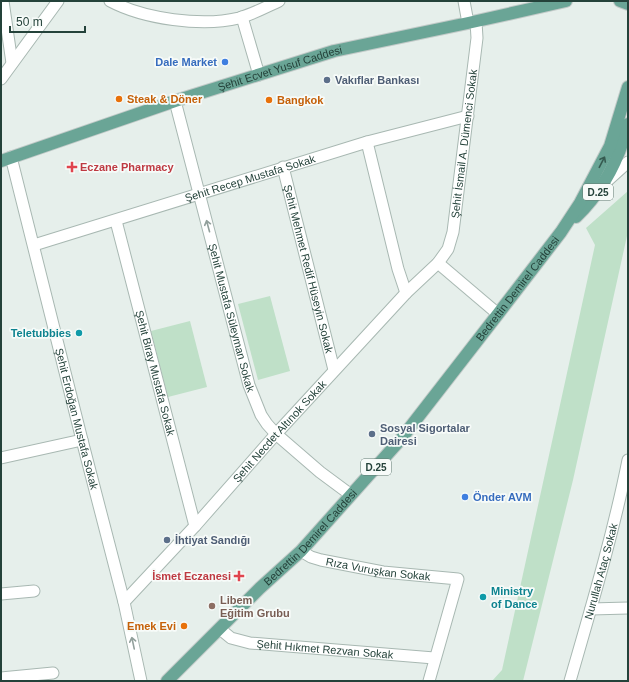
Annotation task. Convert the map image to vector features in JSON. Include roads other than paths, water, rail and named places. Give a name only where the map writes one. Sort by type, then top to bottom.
[{"type":"main road","name":"Şehit Ecvet Yusuf Caddesi","points":[[6,159],[175,101],[348,48],[566,1]]},
{"type":"main road","points":[[620,1],[628,4]]},
{"type":"main road","name":"Bedrettin Demirel Caddesi","points":[[167,681],[260,588],[300,551],[401,439],[561,232],[580,203],[610,146],[628,87]]},
{"type":"main road","name":"Bedrettin Demirel Caddesi","points":[[561,232],[588,206],[613,169],[625,143],[628,124]]},
{"type":"street","points":[[2,1],[12,63]]},
{"type":"street","points":[[1,79],[58,1]]},
{"type":"street","points":[[110,1],[140,14],[160,18],[218,21],[242,17],[279,1]]},
{"type":"street","name":"Şehit İsmail A. Dümenci Sokak","points":[[438,263],[448,249],[453,232],[477,38],[464,1]]},
{"type":"street","points":[[242,17],[259,75]]},
{"type":"street","name":"Şehit Mustafa Süleyman Sokak","points":[[175,101],[249,385],[260,415],[276,434],[320,472],[351,494]]},
{"type":"street","name":"Şehit Recep Mustafa Sokak","points":[[34,246],[283,167],[367,142],[468,116]]},
{"type":"street","points":[[367,142],[398,269],[406,293]]},
{"type":"street","points":[[610,146],[625,143]]},
{"type":"street","name":"Şehit Erdoğan Mustafa Sokak","points":[[6,159],[34,246],[124,602],[141,681]]},
{"type":"street","points":[[604,183],[628,162]]},
{"type":"street","name":"Şehit Mehmet Redif Hüseyin Sokak","points":[[283,167],[334,370]]},
{"type":"street","name":"Şehit Biray Mustafa Sokak","points":[[116,221],[195,526]]},
{"type":"street","points":[[438,263],[498,314]]},
{"type":"street","name":"Şehit Necdet Altınok Sokak","points":[[124,602],[195,526],[334,370],[406,293],[438,263]]},
{"type":"street","points":[[1,458],[82,440]]},
{"type":"street","name":"Nurullah Ataç Sokak","points":[[570,681],[624,499],[628,460]]},
{"type":"street","name":"Rıza Vuruşkan Sokak","points":[[300,551],[311,558],[383,572],[458,579],[434,658]]},
{"type":"street","points":[[1,594],[34,591]]},
{"type":"street","points":[[591,609],[628,608]]},
{"type":"street","name":"Şehit Hıkmet Rezvan Sokak","points":[[220,628],[231,638],[250,643],[434,658]]},
{"type":"street","points":[[429,681],[434,658]]},
{"type":"street","points":[[1,678],[53,673]]},
{"type":"place","name":"Dale Market","points":[[225,62]]},
{"type":"place","name":"Vakıflar Bankası","points":[[327,80]]},
{"type":"place","name":"Steak & Döner","points":[[119,99]]},
{"type":"place","name":"Bangkok","points":[[269,100]]},
{"type":"place","name":"Eczane Pharmacy","points":[[72,167]]},
{"type":"place","name":"Teletubbies","points":[[79,333]]},
{"type":"place","name":"Sosyal Sigortalar Dairesi","points":[[372,434]]},
{"type":"place","name":"Önder AVM","points":[[465,497]]},
{"type":"place","name":"İhtiyat Sandığı","points":[[167,540]]},
{"type":"place","name":"İsmet Eczanesi","points":[[239,576]]},
{"type":"place","name":"Ministry of Dance","points":[[483,597]]},
{"type":"place","name":"Libem Eğitim Grubu","points":[[212,606]]},
{"type":"place","name":"Emek Evi","points":[[184,626]]}]
